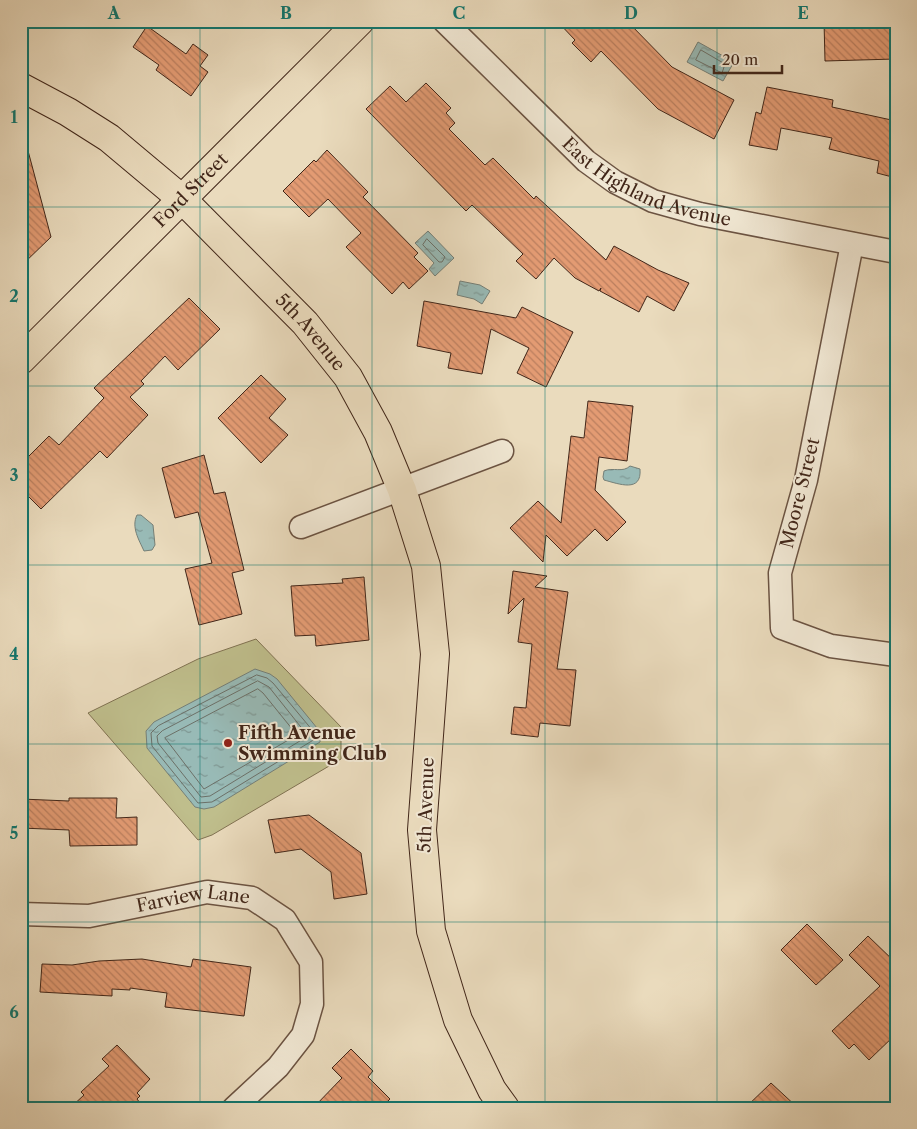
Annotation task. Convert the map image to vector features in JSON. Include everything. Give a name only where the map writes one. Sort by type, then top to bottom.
[{"type":"main road","name":"Ford Street","points":[[21,360],[360,21]]},
{"type":"main road","points":[[21,87],[68,112],[109,138],[183,200]]},
{"type":"main road","name":"5th Avenue","points":[[183,200],[305,323],[348,377],[378,432],[402,490],[426,566],[435,654],[422,830],[431,931],[458,1020],[492,1090],[505,1108]]},
{"type":"street","name":"East Highland Avenue","points":[[444,21],[586,160],[615,182],[653,201],[700,214],[896,252]]},
{"type":"street","name":"Moore Street","points":[[852,244],[806,480],[780,573],[782,628],[831,646],[896,655]]},
{"type":"street","points":[[301,527],[502,451]]},
{"type":"street","name":"Farview Lane","points":[[21,914],[89,916],[207,892],[252,898],[285,920],[311,962],[312,1004],[303,1035],[278,1067],[234,1108]]},
{"type":"shaded area","name":"Fifth Avenue Swimming Club","points":[[256,639],[341,727],[341,759],[212,835],[198,840],[88,713],[198,659]]},
{"type":"water","points":[[698,42],[734,62],[723,81],[687,62]]},
{"type":"water","points":[[428,231],[454,258],[435,276],[429,269],[434,263],[415,243]]},
{"type":"water","points":[[460,281],[480,285],[490,291],[482,304],[474,299],[457,295]]},
{"type":"water","points":[[630,466],[640,469],[640,477],[633,484],[623,485],[604,480],[604,471],[624,469]]},
{"type":"water","points":[[137,515],[141,515],[153,525],[155,545],[152,550],[144,551],[138,538],[135,529]]},
{"type":"water","points":[[255,669],[270,674],[277,679],[317,728],[321,735],[320,742],[214,807],[204,809],[195,807],[147,748],[146,731],[154,722]]},
{"type":"building","points":[[557,21],[627,21],[672,67],[734,100],[714,139],[658,109],[601,51],[591,62],[572,43],[575,40]]},
{"type":"building","points":[[824,21],[894,21],[895,59],[825,61]]},
{"type":"building","points":[[147,26],[186,54],[193,44],[208,55],[200,66],[208,72],[191,96],[156,70],[159,65],[133,47]]},
{"type":"building","points":[[426,83],[451,108],[446,113],[455,123],[449,129],[485,165],[493,158],[534,199],[536,196],[606,260],[614,246],[658,270],[689,283],[674,311],[647,296],[639,312],[600,291],[601,288],[599,291],[575,278],[554,258],[536,279],[516,261],[523,254],[472,205],[466,211],[366,109],[390,86],[406,102]]},
{"type":"building","points":[[767,87],[833,100],[832,107],[896,121],[896,178],[877,173],[879,161],[829,149],[832,138],[781,128],[777,150],[749,145],[756,112],[761,114]]},
{"type":"building","points":[[27,147],[51,237],[21,266],[21,148]]},
{"type":"building","points":[[327,150],[368,192],[363,197],[418,253],[414,257],[428,271],[409,289],[403,282],[392,294],[346,247],[361,233],[328,199],[309,217],[283,191],[314,160],[316,162]]},
{"type":"building","points":[[189,298],[220,329],[178,370],[165,356],[141,381],[144,384],[130,397],[148,415],[107,458],[100,451],[41,509],[21,489],[21,464],[49,436],[59,445],[104,398],[94,388]]},
{"type":"building","points":[[424,301],[516,318],[522,307],[573,332],[546,387],[517,373],[529,348],[491,329],[482,374],[448,368],[451,353],[417,346]]},
{"type":"building","points":[[261,375],[286,399],[269,418],[288,435],[261,463],[218,418]]},
{"type":"building","points":[[588,401],[633,406],[627,461],[599,457],[595,490],[626,522],[607,541],[595,529],[567,556],[546,535],[543,562],[510,528],[538,501],[561,523],[571,436],[584,438]]},
{"type":"building","points":[[204,455],[214,494],[225,492],[244,570],[232,573],[242,614],[199,625],[185,569],[212,563],[198,512],[175,518],[162,468]]},
{"type":"building","points":[[513,571],[547,576],[535,587],[568,592],[557,669],[576,670],[570,726],[540,723],[538,737],[511,734],[514,707],[526,708],[532,644],[518,642],[524,598],[508,614]]},
{"type":"building","points":[[364,577],[369,640],[316,646],[315,635],[295,636],[291,586],[343,583],[342,579]]},
{"type":"building","points":[[69,798],[117,798],[116,818],[137,817],[137,845],[70,846],[69,830],[21,828],[21,799],[69,801]]},
{"type":"building","points":[[309,815],[361,853],[367,894],[334,899],[331,872],[301,849],[275,853],[268,820]]},
{"type":"building","points":[[807,924],[843,960],[816,985],[781,950]]},
{"type":"building","points":[[868,936],[896,963],[896,1034],[869,1060],[854,1044],[849,1049],[832,1031],[880,986],[849,955]]},
{"type":"building","points":[[142,959],[191,967],[193,959],[251,967],[244,1016],[165,1007],[167,993],[130,988],[130,990],[112,989],[112,996],[40,992],[42,964],[72,965],[99,961]]},
{"type":"building","points":[[117,1045],[150,1079],[137,1093],[140,1096],[137,1099],[144,1108],[70,1108],[84,1095],[81,1092],[109,1066],[102,1059]]},
{"type":"building","points":[[351,1049],[373,1071],[368,1077],[390,1099],[381,1108],[313,1108],[342,1078],[332,1068]]},
{"type":"building","points":[[771,1083],[798,1108],[745,1108]]},
{"type":"place","name":"Fifth Avenue Swimming Club","points":[[228,743]]}]
